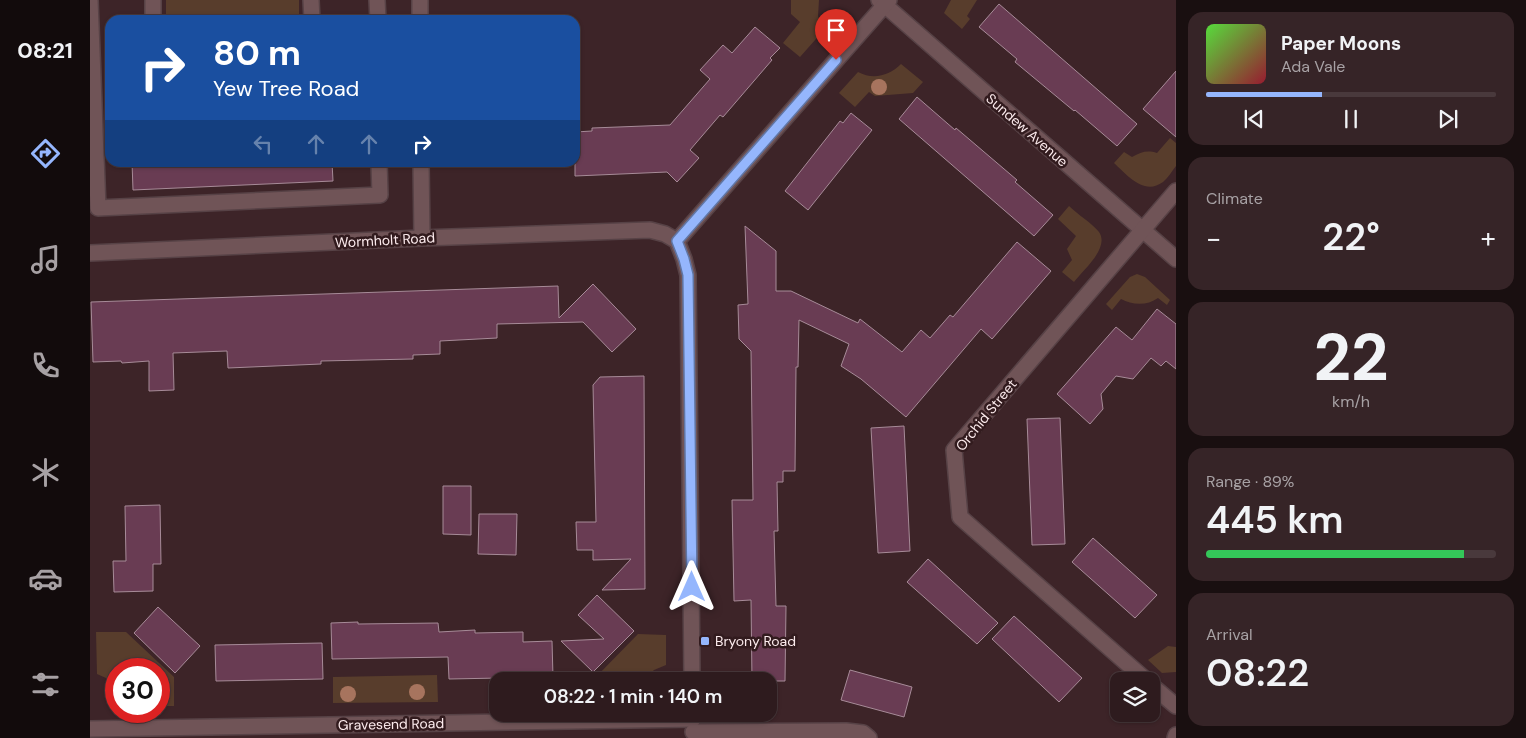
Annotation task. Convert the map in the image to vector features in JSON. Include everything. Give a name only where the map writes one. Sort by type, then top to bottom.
[{"type":"street","points":[[90,0],[98,208],[380,196],[379,167]]},
{"type":"street","points":[[153,0],[153,15]]},
{"type":"street","points":[[311,0],[312,15]]},
{"type":"street","points":[[377,0],[378,15]]},
{"type":"street","points":[[420,0],[420,15]]},
{"type":"street","points":[[692,672],[688,275],[677,241],[884,2]]},
{"type":"street","name":"Sundew Avenue","points":[[884,2],[1176,259]]},
{"type":"street","points":[[421,167],[422,238]]},
{"type":"street","name":"Orchid Street","points":[[1137,672],[960,517],[954,450],[1176,191]]},
{"type":"street","name":"Wormholt Road","points":[[90,253],[650,230],[665,234],[677,241]]},
{"type":"street","points":[[1160,693],[1176,706]]},
{"type":"street","name":"Gravesend Road","points":[[90,729],[693,726],[846,734],[863,733],[870,738]]},
{"type":"shaded area","points":[[166,0],[299,0],[299,15],[166,15]]},
{"type":"shaded area","points":[[791,0],[819,0],[818,16],[823,31],[800,57],[783,43],[800,22],[791,14]]},
{"type":"shaded area","points":[[951,0],[977,0],[967,16],[970,19],[962,29],[944,13]]},
{"type":"shaded area","points":[[901,64],[923,82],[913,93],[875,96],[869,92],[855,107],[839,93],[858,72],[869,76],[881,76]]},
{"type":"shaded area","points":[[1170,138],[1176,143],[1176,166],[1163,182],[1156,186],[1149,187],[1136,182],[1114,163],[1124,152],[1132,157],[1144,152],[1157,153]]},
{"type":"shaded area","points":[[1069,206],[1099,232],[1101,238],[1098,252],[1074,282],[1062,272],[1072,260],[1067,249],[1076,236],[1058,219]]},
{"type":"shaded area","points":[[1137,274],[1145,277],[1170,300],[1167,305],[1158,298],[1154,301],[1140,304],[1121,299],[1112,310],[1106,304],[1130,277]]},
{"type":"shaded area","points":[[96,632],[126,632],[154,658],[105,658],[105,678],[97,674]]},
{"type":"shaded area","points":[[638,634],[666,635],[666,665],[652,672],[601,672]]},
{"type":"shaded area","points":[[1168,646],[1176,647],[1176,672],[1162,673],[1148,660]]},
{"type":"shaded area","points":[[170,673],[174,677],[174,706],[170,706]]},
{"type":"shaded area","points":[[437,675],[438,702],[333,703],[333,677]]},
{"type":"building","points":[[999,4],[1137,124],[1117,146],[1015,62],[1017,59],[979,27]]},
{"type":"building","points":[[755,27],[780,48],[723,117],[720,115],[690,150],[699,158],[677,182],[667,172],[575,176],[575,167],[580,167],[580,132],[592,131],[592,128],[670,125],[710,79],[700,70],[723,45],[732,53]]},
{"type":"building","points":[[1176,71],[1176,137],[1143,109]]},
{"type":"building","points":[[917,97],[1017,180],[1015,182],[1053,215],[1034,236],[899,119]]},
{"type":"building","points":[[851,113],[872,130],[808,210],[785,191],[840,121],[843,123]]},
{"type":"building","points":[[132,167],[332,167],[333,181],[133,190]]},
{"type":"building","points":[[745,226],[776,251],[776,291],[791,291],[858,323],[860,319],[902,352],[921,330],[930,338],[950,315],[953,317],[1017,242],[1051,271],[992,339],[981,329],[906,417],[861,379],[841,366],[849,344],[799,320],[798,367],[796,367],[795,471],[783,471],[783,482],[777,482],[778,531],[774,531],[776,606],[786,606],[785,681],[777,681],[777,672],[752,672],[751,600],[734,601],[732,500],[753,500],[751,351],[739,339],[738,305],[748,304]]},
{"type":"building","points":[[593,284],[636,329],[612,352],[583,322],[497,324],[497,338],[440,341],[440,354],[413,355],[413,359],[321,361],[321,364],[228,368],[227,351],[173,353],[174,390],[149,391],[149,361],[122,363],[121,361],[93,362],[91,302],[558,286],[559,318]]},
{"type":"building","points":[[1157,309],[1176,324],[1176,369],[1166,361],[1161,366],[1151,358],[1133,379],[1116,376],[1101,394],[1103,409],[1090,424],[1057,394],[1116,327],[1132,340]]},
{"type":"building","points":[[644,376],[645,589],[602,590],[631,559],[593,560],[593,550],[577,550],[576,522],[596,522],[593,385],[600,377]]},
{"type":"building","points":[[1060,418],[1065,544],[1032,545],[1027,419]]},
{"type":"building","points":[[904,426],[910,551],[878,553],[871,428]]},
{"type":"building","points":[[443,486],[471,486],[471,535],[443,534]]},
{"type":"building","points":[[160,505],[161,564],[153,564],[153,591],[114,592],[113,561],[126,561],[125,506]]},
{"type":"building","points":[[479,514],[517,514],[516,555],[478,554]]},
{"type":"building","points":[[1093,538],[1157,595],[1135,618],[1072,562]]},
{"type":"building","points":[[928,559],[998,623],[977,644],[907,582]]},
{"type":"building","points":[[597,595],[634,631],[593,672],[561,641],[604,639],[578,615]]},
{"type":"building","points":[[158,607],[200,646],[175,673],[170,668],[170,658],[160,658],[134,633]]},
{"type":"building","points":[[1014,616],[1082,678],[1059,702],[992,639]]},
{"type":"building","points":[[331,623],[438,623],[439,632],[475,630],[475,633],[523,632],[523,642],[552,641],[553,672],[489,672],[489,678],[449,679],[448,657],[332,659]]},
{"type":"building","points":[[322,643],[323,679],[216,681],[215,645]]},
{"type":"building","points":[[850,670],[912,687],[904,717],[841,700]]},
{"type":"place","name":"Bryony Road","points":[[705,641]]},
{"type":"route","points":[[692,587],[688,275],[677,241],[836,60]]}]
